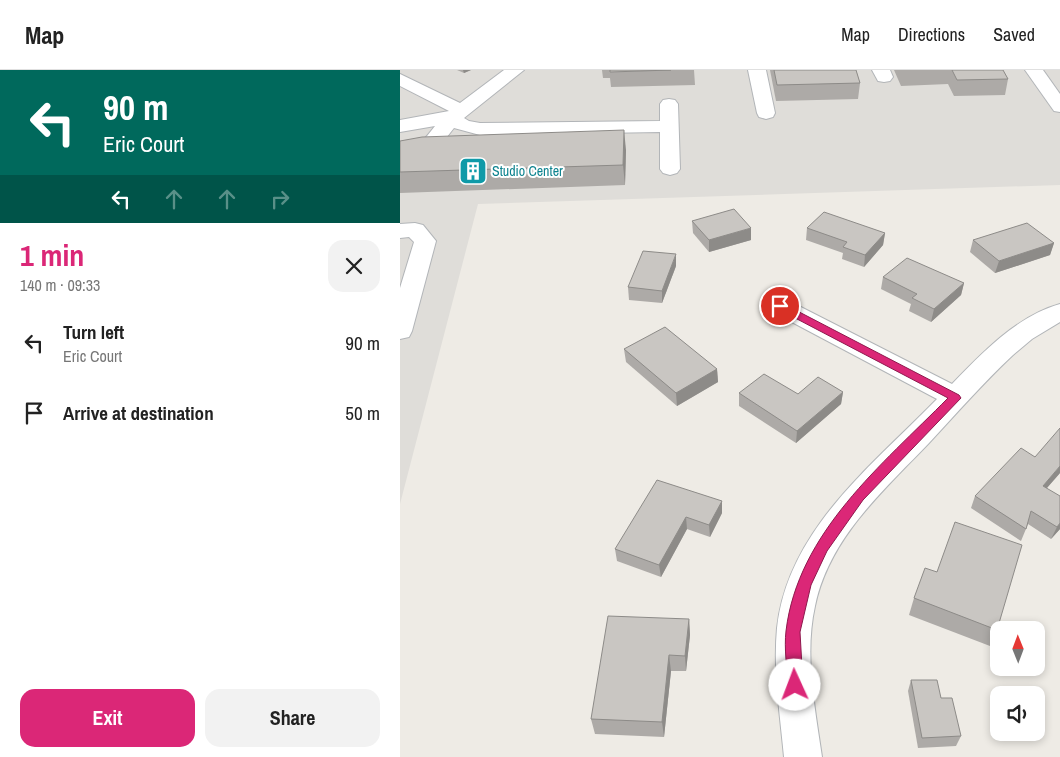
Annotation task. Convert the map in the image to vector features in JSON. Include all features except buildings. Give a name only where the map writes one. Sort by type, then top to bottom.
[{"type":"street","points":[[400,154],[418,153],[430,145],[457,115],[515,70]]},
{"type":"street","points":[[757,70],[766,113]]},
{"type":"street","points":[[1034,70],[1060,106]]},
{"type":"street","points":[[400,79],[457,115],[463,126],[480,129],[670,126]]},
{"type":"street","points":[[669,104],[670,169]]},
{"type":"street","points":[[400,126],[457,115]]},
{"type":"street","points":[[400,231],[415,230],[425,241],[400,331]]},
{"type":"street","points":[[780,306],[955,398]]},
{"type":"street","points":[[803,757],[795,685],[793,632],[804,585],[822,547],[858,496],[955,398],[1027,330],[1060,312]]},
{"type":"shaded area","points":[[400,70],[1060,70],[1060,185],[478,204],[400,504]]},
{"type":"place","name":"Studio Center","points":[[473,171]]},
{"type":"route","points":[[780,306],[955,398],[858,496],[822,547],[804,585],[793,632],[795,685]]}]
